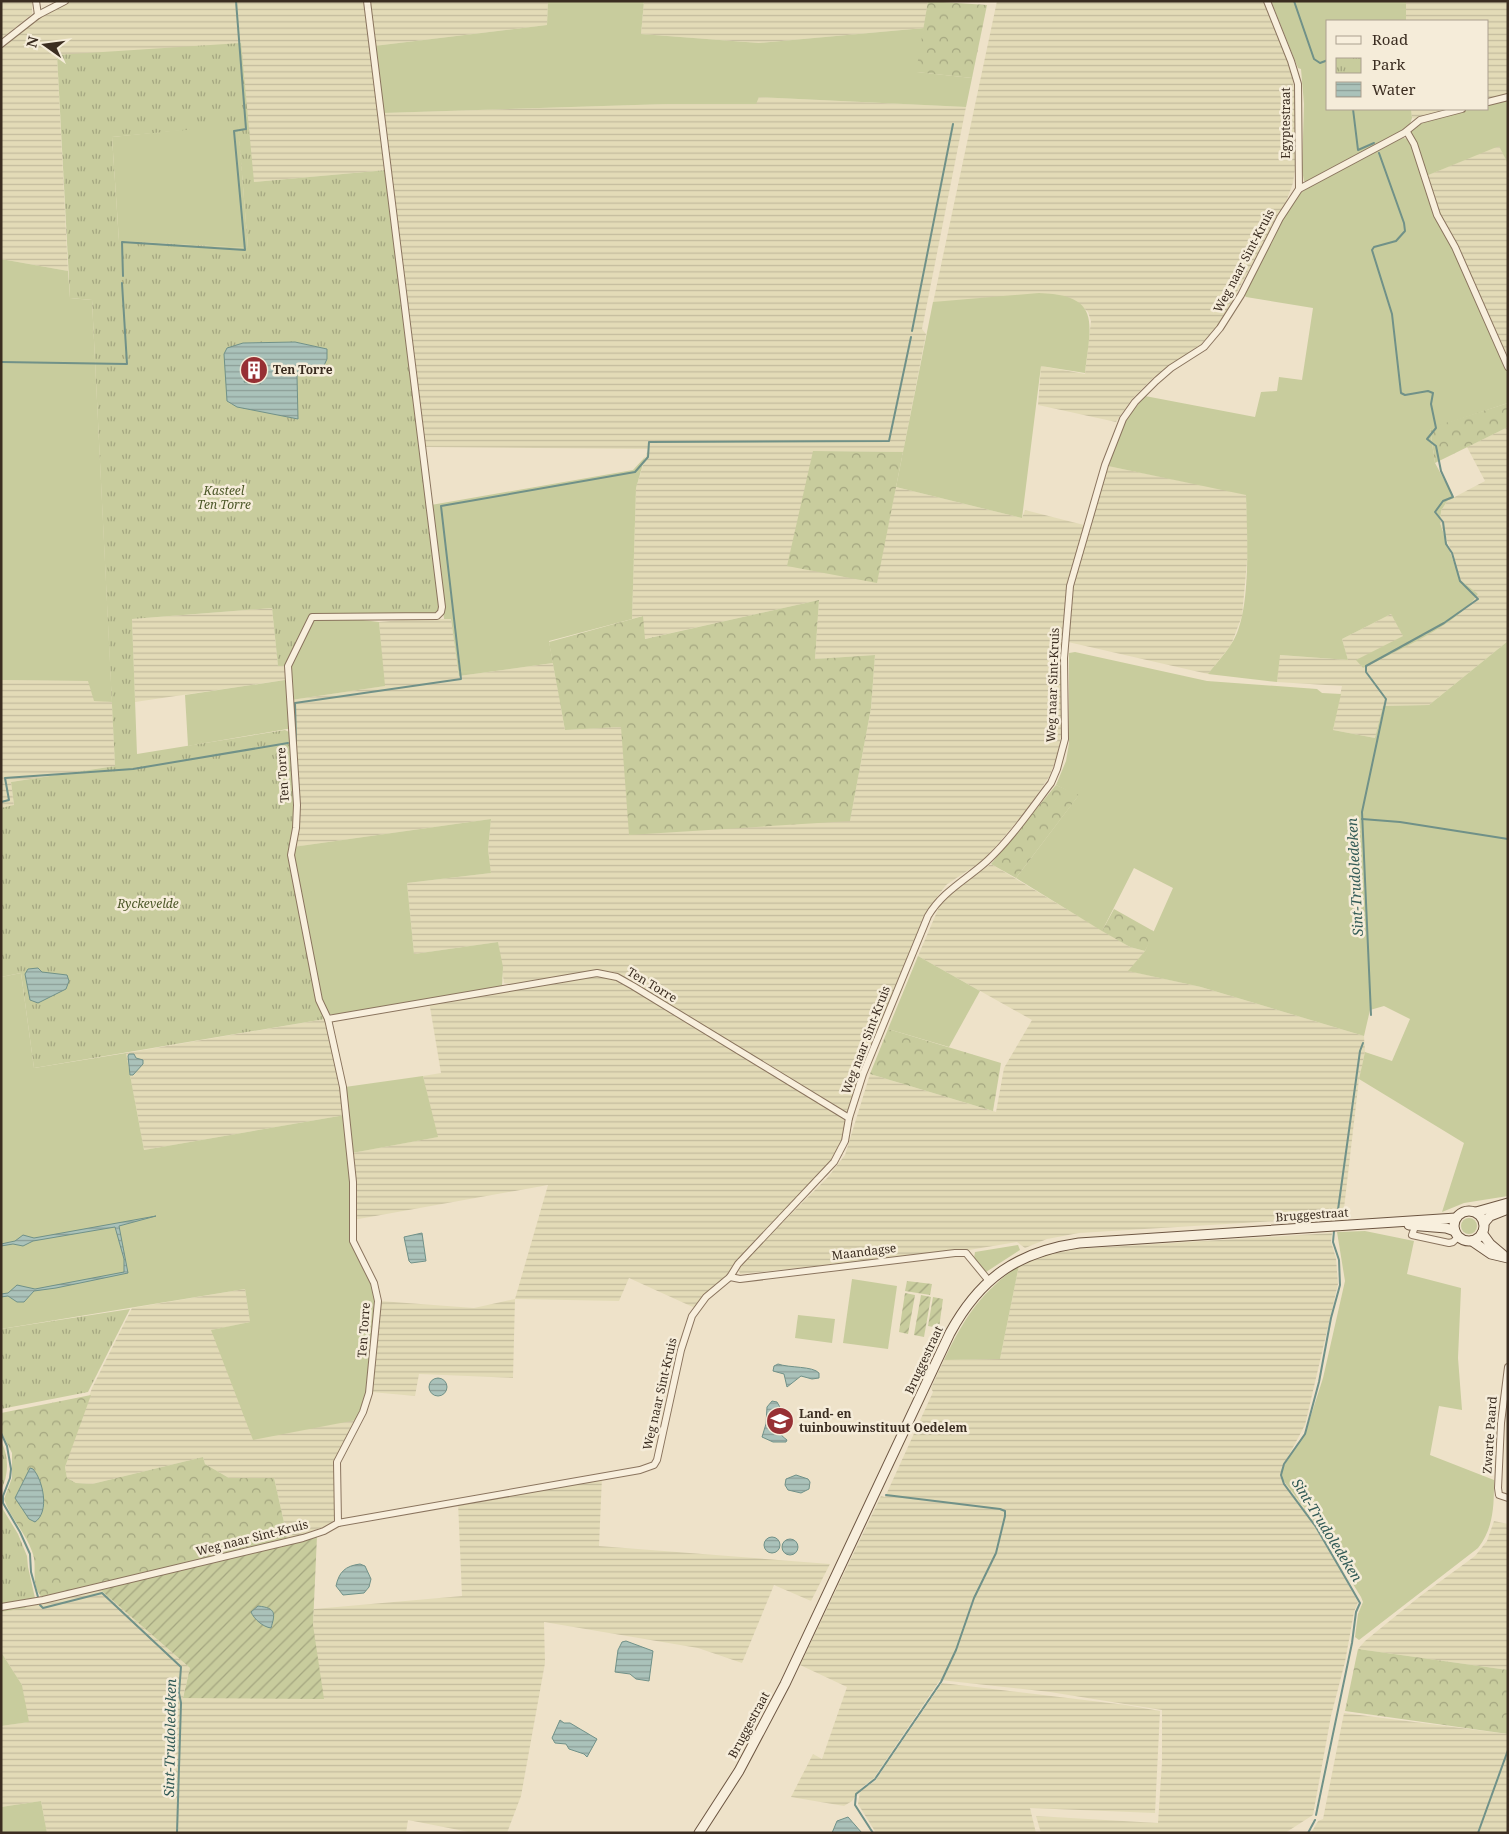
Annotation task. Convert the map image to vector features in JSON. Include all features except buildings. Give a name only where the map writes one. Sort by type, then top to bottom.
[{"type":"main road","points":[[1506,1258],[1491,1254],[1472,1241],[1464,1240],[1456,1234],[1456,1218],[1465,1211],[1476,1212],[1508,1203]]},
{"type":"main road","points":[[1472,1241],[1482,1233],[1484,1223],[1490,1216],[1508,1209]]},
{"type":"main road","points":[[1476,1212],[1484,1223]]},
{"type":"main road","name":"Bruggestraat","points":[[699,1833],[739,1770],[785,1684],[950,1333],[970,1300],[989,1281],[1012,1264],[1039,1251],[1079,1242],[1416,1223],[1456,1218]]},
{"type":"main road","name":"Bruggestraat","points":[[1416,1223],[1446,1228],[1456,1234]]},
{"type":"main road","points":[[1482,1233],[1490,1244],[1506,1258]]},
{"type":"street","points":[[36,1],[38,15]]},
{"type":"street","points":[[1,44],[38,15],[65,1]]},
{"type":"street","name":"Ten Torre","points":[[338,1523],[337,1462],[368,1398],[378,1312],[374,1283],[353,1241],[353,1182],[342,1077],[328,1019],[319,1000],[292,863],[297,805],[288,674],[290,659],[312,617],[437,616],[442,608],[367,1]]},
{"type":"street","name":"Egyptestraat","points":[[1267,1],[1292,61],[1298,84],[1299,190]]},
{"type":"street","points":[[1489,102],[1508,97]]},
{"type":"street","name":"Weg naar Sint-Kruis","points":[[1,1607],[303,1538],[324,1531],[338,1523],[640,1470],[654,1465],[657,1460],[681,1350],[692,1316],[706,1297],[730,1277],[738,1264],[834,1162],[845,1141],[849,1118],[862,1074],[915,946],[935,905],[950,888],[987,861],[1046,790],[1057,769],[1066,726],[1064,671],[1070,586],[1105,465],[1123,420],[1135,402],[1156,381],[1171,368],[1204,347],[1220,328],[1240,295],[1280,218],[1299,190],[1407,132],[1420,120],[1458,110]]},
{"type":"street","points":[[1407,132],[1414,144],[1437,215],[1455,247],[1508,367]]},
{"type":"street","name":"Ten Torre","points":[[328,1019],[506,987],[596,973],[605,974],[634,986],[849,1118]]},
{"type":"street","points":[[1416,1223],[1412,1235],[1449,1243],[1453,1242],[1456,1234]]},
{"type":"street","name":"Maandagse","points":[[730,1277],[740,1279],[966,1253],[989,1281]]},
{"type":"street","name":"Zwarte Paard","points":[[1508,1367],[1501,1423],[1498,1488],[1499,1495],[1502,1498],[1508,1498]]},
{"type":"shaded area","points":[[1,1],[32,1],[32,14],[1,39]]},
{"type":"shaded area","points":[[70,1],[365,1],[387,170],[254,182],[57,55],[68,271],[1,259],[1,47],[36,20]]},
{"type":"shaded area","points":[[368,1],[548,1],[547,25],[374,46]]},
{"type":"shaded area","points":[[644,1],[928,1],[924,28],[759,43],[641,34]]},
{"type":"shaded area","points":[[997,1],[1265,1],[1292,74],[1296,104],[1295,169],[1293,183],[1286,202],[1218,327],[1201,344],[1153,378],[1132,399],[1116,422],[1038,405],[1041,366],[1085,374],[1091,321],[1088,312],[1077,302],[933,303]]},
{"type":"shaded area","points":[[1406,1],[1508,1],[1508,95],[1489,100],[1489,20],[1406,20]]},
{"type":"shaded area","points":[[759,97],[966,107],[922,329],[926,334],[903,452],[813,451],[876,583],[896,487],[1022,518],[1025,510],[1084,525],[1066,594],[1061,650],[1063,722],[1058,755],[1049,777],[1025,812],[985,859],[946,885],[929,908],[859,1077],[848,1113],[614,972],[598,970],[512,984],[504,983],[498,942],[414,954],[407,883],[491,873],[488,849],[491,819],[293,847],[291,700],[384,686],[379,622],[436,617],[439,619],[451,619],[459,676],[553,663],[565,730],[621,727],[850,821],[871,708],[875,655],[815,659],[819,600],[644,639],[642,616],[632,619],[636,488],[648,449],[424,447],[383,113],[667,104],[755,104]]},
{"type":"shaded area","points":[[1411,110],[1452,110],[1417,119],[1412,118]]},
{"type":"shaded area","points":[[1499,145],[1508,164],[1508,349],[1505,351],[1455,241],[1442,222],[1426,176]]},
{"type":"shaded area","points":[[1508,427],[1508,641],[1429,705],[1383,706],[1375,738],[1333,730],[1342,686],[1277,682],[1279,655],[1348,660],[1342,639],[1391,614],[1404,636],[1357,660],[1363,668],[1478,594],[1460,581],[1440,523],[1441,511],[1447,501],[1485,481],[1467,447]]},
{"type":"shaded area","points":[[1108,466],[1246,494],[1248,551],[1242,616],[1231,645],[1208,674],[1068,642],[1073,587]]},
{"type":"shaded area","points":[[272,608],[278,666],[285,666],[285,680],[135,702],[132,619]]},
{"type":"shaded area","points":[[1,680],[89,681],[94,700],[112,702],[115,766],[11,782],[14,806],[1,808]]},
{"type":"shaded area","points":[[991,864],[1130,947],[1145,951],[1129,971],[1201,987],[1364,1036],[1365,1052],[1359,1079],[1343,1217],[1079,1233],[1047,1239],[1025,1248],[1017,1242],[969,1250],[740,1274],[738,1267],[828,1177],[845,1155],[870,1074],[996,1112],[1004,1068],[1032,1020],[918,956],[939,907],[953,891]]},
{"type":"shaded area","points":[[597,976],[611,977],[845,1118],[847,1121],[845,1135],[832,1163],[695,1308],[629,1278],[619,1301],[515,1299],[548,1185],[353,1220],[352,1153],[437,1137],[423,1076],[441,1073],[429,1001]]},
{"type":"shaded area","points":[[325,1019],[340,1077],[345,1115],[144,1150],[126,1053]]},
{"type":"shaded area","points":[[1332,1233],[1331,1242],[1336,1258],[1338,1284],[1305,1425],[1281,1470],[1283,1480],[1309,1513],[1358,1602],[1354,1612],[1345,1662],[1331,1716],[1313,1815],[1285,1833],[1041,1833],[1036,1816],[1158,1823],[1162,1762],[1162,1710],[1050,1692],[940,1680],[874,1778],[861,1788],[852,1801],[844,1806],[791,1797],[813,1754],[822,1759],[847,1687],[800,1665],[881,1496],[885,1497],[933,1392],[931,1388],[944,1360],[1000,1359],[1019,1265],[1040,1256],[1077,1249]]},
{"type":"shaded area","points":[[245,1289],[250,1322],[212,1330],[356,1420],[339,1451],[336,1516],[331,1524],[288,1540],[274,1478],[229,1478],[205,1464],[203,1457],[92,1484],[76,1483],[67,1478],[65,1467],[92,1388],[132,1308]]},
{"type":"shaded area","points":[[515,1299],[513,1378],[419,1374],[415,1396],[371,1392],[380,1301],[474,1308]]},
{"type":"shaded area","points":[[602,1477],[599,1546],[830,1564],[811,1601],[774,1585],[742,1663],[698,1648],[544,1622],[545,1663],[521,1796],[507,1833],[474,1833],[408,1820],[406,1833],[47,1833],[41,1801],[1,1807],[1,1726],[28,1722],[22,1685],[1,1652],[1,1612],[34,1605],[34,1603],[96,1586],[190,1668],[183,1697],[313,1625],[314,1609],[462,1596],[458,1502]]},
{"type":"shaded area","points":[[1494,1521],[1508,1524],[1508,1670],[1358,1649],[1365,1641],[1419,1597],[1475,1556],[1487,1541]]},
{"type":"shaded area","points":[[942,1683],[1126,1705],[1160,1711],[1155,1813],[1030,1808],[1036,1833],[876,1833],[858,1804],[860,1791],[875,1781]]},
{"type":"shaded area","points":[[1344,1713],[1508,1734],[1508,1833],[1311,1833],[1318,1821],[1323,1819]]},
{"type":"green space","points":[[548,1],[644,1],[641,34],[759,43],[924,28],[917,72],[972,78],[966,107],[759,97],[756,104],[667,104],[383,113],[374,46],[547,25]]},
{"type":"green space","points":[[928,1],[987,5],[972,78],[916,72]]},
{"type":"green space","points":[[1271,1],[1406,1],[1406,20],[1326,20],[1326,110],[1411,110],[1412,118],[1409,127],[1307,182],[1304,181],[1302,170],[1304,104],[1301,69],[1298,68]]},
{"type":"green space","name":"Ryckevelde","points":[[241,43],[254,182],[387,170],[440,609],[437,613],[315,615],[285,666],[278,666],[272,608],[132,619],[137,754],[285,730],[289,732],[295,815],[289,851],[325,1019],[34,1068],[21,973],[1,977],[1,808],[14,805],[11,782],[115,766],[92,300],[70,298],[57,55]],"holes":[[[238,125],[248,248],[119,241],[112,137]],[[295,342],[327,349],[327,359],[313,373],[297,374],[298,419],[231,404],[244,343]]]},
{"type":"green space","points":[[1508,95],[1508,164],[1499,146],[1426,176],[1411,132],[1413,127],[1454,110],[1489,110],[1489,100]]},
{"type":"green space","points":[[238,124],[248,248],[119,241],[112,137]]},
{"type":"green space","points":[[1403,138],[1409,139],[1508,371],[1508,403],[1430,429],[1435,463],[1454,498],[1447,501],[1441,511],[1440,523],[1460,580],[1478,594],[1456,617],[1441,627],[1363,668],[1356,660],[1403,636],[1391,614],[1342,639],[1348,660],[1280,655],[1277,682],[1208,674],[1231,644],[1241,619],[1247,565],[1246,495],[1108,466],[1123,423],[1145,396],[1255,417],[1261,392],[1277,391],[1279,377],[1302,380],[1313,308],[1246,297],[1243,294],[1274,231],[1295,199],[1328,174],[1393,141]]},
{"type":"green space","points":[[1,259],[68,271],[70,298],[92,300],[112,702],[94,701],[88,681],[1,680]]},
{"type":"green space","points":[[1039,293],[1060,295],[1074,300],[1083,307],[1088,316],[1090,327],[1089,341],[1085,373],[1041,366],[1022,518],[896,487],[933,302]]},
{"type":"green space","points":[[1508,403],[1508,427],[1435,463],[1430,428]]},
{"type":"green space","points":[[813,451],[903,452],[877,583],[787,566]]},
{"type":"green space","points":[[645,457],[636,488],[632,619],[549,641],[553,663],[459,676],[451,619],[444,619],[431,505],[633,470]]},
{"type":"green space","points":[[819,600],[815,659],[875,655],[871,708],[850,821],[629,835],[621,727],[565,730],[549,642],[643,616],[645,639]]},
{"type":"green space","points":[[346,618],[379,622],[385,686],[291,700],[293,728],[188,746],[185,695],[285,680],[285,666],[311,620]]},
{"type":"green space","points":[[1508,641],[1508,1196],[1464,1203],[1442,1212],[1464,1143],[1359,1079],[1365,1052],[1392,1061],[1410,1019],[1384,1006],[1370,1010],[1364,1036],[1201,987],[1128,971],[1145,951],[1173,888],[1134,868],[1102,931],[1016,878],[1078,796],[1056,785],[1066,761],[1069,743],[1069,653],[1075,652],[1207,681],[1317,689],[1322,693],[1341,694],[1333,730],[1375,738],[1383,706],[1429,705]]},
{"type":"green space","points":[[1056,785],[1079,795],[1016,878],[991,864]]},
{"type":"green space","points":[[491,819],[488,849],[491,873],[407,883],[414,954],[498,942],[503,967],[502,986],[334,1015],[327,1013],[323,1007],[293,859],[293,847]]},
{"type":"green space","points":[[1114,909],[1155,932],[1145,951],[1130,947],[1102,931]]},
{"type":"green space","points":[[918,956],[980,991],[949,1047],[888,1029]]},
{"type":"green space","points":[[21,973],[34,1068],[126,1053],[144,1150],[345,1115],[351,1182],[350,1234],[376,1295],[366,1397],[356,1420],[253,1440],[211,1330],[250,1322],[245,1289],[1,1329],[1,977]]},
{"type":"green space","points":[[888,1029],[1001,1063],[993,1111],[870,1074]]},
{"type":"green space","points":[[423,1076],[438,1137],[352,1153],[345,1087]]},
{"type":"green space","points":[[1466,1218],[1472,1218],[1477,1223],[1475,1232],[1466,1234],[1461,1229],[1461,1223]]},
{"type":"green space","points":[[1365,1231],[1414,1241],[1407,1274],[1461,1288],[1458,1358],[1462,1410],[1439,1406],[1430,1455],[1494,1480],[1494,1489],[1490,1524],[1478,1548],[1359,1640],[1355,1637],[1358,1614],[1363,1602],[1361,1597],[1309,1513],[1283,1480],[1281,1470],[1306,1431],[1323,1378],[1345,1281],[1337,1232]]},
{"type":"green space","points":[[1018,1245],[1020,1250],[986,1272],[974,1258],[975,1252]]},
{"type":"green space","points":[[1019,1265],[1000,1359],[944,1360],[959,1331],[975,1307],[994,1286]]},
{"type":"green space","points":[[852,1279],[897,1286],[888,1349],[843,1343]]},
{"type":"green space","points":[[907,1281],[932,1284],[930,1295],[905,1291]]},
{"type":"green space","points":[[905,1293],[915,1295],[908,1334],[899,1332]]},
{"type":"green space","points":[[921,1295],[931,1297],[924,1337],[914,1335]]},
{"type":"green space","points":[[933,1297],[943,1299],[939,1328],[928,1326]]},
{"type":"green space","points":[[130,1309],[88,1392],[1,1409],[1,1329]]},
{"type":"green space","points":[[798,1315],[835,1319],[832,1343],[795,1338]]},
{"type":"green space","points":[[91,1395],[65,1467],[67,1478],[76,1483],[92,1484],[203,1457],[205,1464],[229,1478],[274,1478],[288,1540],[43,1598],[35,1584],[32,1550],[4,1499],[12,1478],[12,1453],[1,1431],[1,1413]]},
{"type":"green space","points":[[1,1441],[6,1453],[7,1472],[1,1490]]},
{"type":"green space","points":[[1,1506],[18,1534],[27,1556],[35,1598],[25,1608],[1,1612]]},
{"type":"green space","points":[[317,1536],[313,1625],[324,1699],[183,1698],[190,1668],[96,1586]]},
{"type":"green space","points":[[1358,1649],[1508,1670],[1508,1734],[1345,1711]]},
{"type":"green space","points":[[1,1652],[22,1685],[29,1722],[1,1726]]},
{"type":"green space","points":[[41,1801],[47,1833],[1,1833],[1,1807]]},
{"type":"water","points":[[295,342],[327,349],[327,359],[322,370],[297,375],[298,419],[237,407],[227,401],[224,354],[227,348],[243,343]],"holes":[[[250,358],[260,360],[259,367],[265,368],[265,376],[260,377],[260,384],[257,382],[244,382],[246,375],[242,375],[242,369],[246,369],[244,362]]]},
{"type":"water","points":[[38,968],[42,972],[67,975],[69,981],[66,989],[38,1003],[30,1000],[25,974],[28,969]]},
{"type":"water","points":[[129,1054],[134,1054],[136,1058],[143,1060],[143,1064],[133,1075],[130,1075]]},
{"type":"water","points":[[156,1216],[119,1226],[128,1273],[34,1291],[24,1302],[17,1302],[8,1296],[1,1297],[1,1294],[8,1293],[17,1285],[35,1289],[124,1272],[124,1259],[115,1227],[33,1241],[23,1246],[13,1244],[1,1246],[1,1244],[15,1241],[23,1235],[34,1238]]},
{"type":"water","points":[[422,1233],[426,1261],[411,1263],[404,1237]]},
{"type":"water","points":[[778,1364],[812,1369],[819,1373],[819,1378],[812,1379],[801,1376],[787,1387],[784,1374],[773,1371],[774,1366]]},
{"type":"water","points":[[438,1378],[444,1381],[447,1387],[444,1393],[438,1396],[432,1393],[429,1387],[432,1381]]},
{"type":"water","points":[[772,1401],[777,1402],[781,1409],[777,1429],[787,1440],[786,1442],[773,1442],[762,1437],[766,1424],[767,1407]]},
{"type":"water","points":[[30,1468],[37,1474],[40,1481],[44,1504],[40,1517],[35,1522],[29,1519],[15,1498]]},
{"type":"water","points":[[796,1475],[808,1479],[810,1482],[809,1489],[801,1493],[788,1490],[785,1485],[786,1479]]},
{"type":"water","points":[[769,1537],[775,1537],[780,1542],[778,1551],[769,1553],[764,1548],[764,1542]]},
{"type":"water","points":[[787,1539],[793,1539],[798,1544],[796,1553],[787,1555],[782,1550],[782,1544]]},
{"type":"water","points":[[360,1564],[365,1566],[371,1579],[369,1587],[364,1593],[343,1595],[336,1586],[341,1573],[350,1566]]},
{"type":"water","points":[[258,1606],[272,1610],[274,1615],[271,1628],[262,1624],[252,1615],[251,1612]]},
{"type":"water","points":[[626,1641],[653,1651],[649,1681],[636,1679],[630,1674],[615,1672],[618,1650],[622,1642]]},
{"type":"water","points":[[560,1720],[564,1723],[570,1723],[597,1739],[587,1757],[584,1754],[569,1749],[566,1744],[555,1743],[552,1738]]},
{"type":"water","points":[[848,1817],[862,1833],[832,1833],[837,1821]]},
{"type":"waterway","points":[[123,276],[122,242],[245,250],[234,131],[246,129],[236,1]]},
{"type":"waterway","name":"Sint-Trudoledeken","points":[[1294,1],[1314,59],[1320,63],[1326,61]]},
{"type":"waterway","name":"Sint-Trudoledeken","points":[[1353,110],[1358,150],[1374,143]]},
{"type":"waterway","points":[[912,331],[953,124]]},
{"type":"waterway","name":"Sint-Trudoledeken","points":[[1371,1015],[1362,812],[1386,699],[1366,672],[1366,666],[1444,623],[1478,599],[1460,581],[1452,553],[1446,544],[1443,522],[1435,512],[1443,501],[1453,497],[1441,471],[1436,446],[1427,439],[1436,428],[1431,404],[1433,393],[1428,391],[1405,395],[1401,393],[1392,314],[1372,250],[1374,247],[1396,241],[1405,231],[1404,223],[1379,153]]},
{"type":"waterway","points":[[1,362],[127,364],[122,283]]},
{"type":"waterway","points":[[296,742],[295,703],[461,679],[441,506],[635,472],[648,457],[649,442],[889,441],[911,337]]},
{"type":"waterway","points":[[1,802],[9,800],[5,778],[133,769],[288,743]]},
{"type":"waterway","points":[[1362,819],[1400,822],[1508,839]]},
{"type":"waterway","name":"Sint-Trudoledeken","points":[[1337,1217],[1360,1051],[1363,1043]]},
{"type":"waterway","name":"Sint-Trudoledeken","points":[[1316,1815],[1352,1643],[1356,1612],[1360,1603],[1316,1527],[1284,1484],[1281,1475],[1284,1464],[1305,1434],[1319,1382],[1331,1318],[1340,1285],[1339,1260],[1333,1242],[1334,1231]]},
{"type":"waterway","points":[[1,1433],[7,1446],[11,1469],[10,1478],[3,1496],[3,1503],[30,1554],[31,1572],[38,1597]]},
{"type":"waterway","points":[[873,1833],[855,1805],[856,1794],[875,1779],[941,1682],[956,1650],[974,1598],[996,1553],[1005,1516],[1005,1511],[1000,1509],[886,1495]]},
{"type":"waterway","name":"Sint-Trudoledeken","points":[[40,1605],[43,1608],[102,1593],[181,1667],[177,1833]]},
{"type":"waterway","points":[[1478,1833],[1508,1750]]},
{"type":"waterway","name":"Sint-Trudoledeken","points":[[1308,1833],[1315,1820]]},
{"type":"place","name":"Ten Torre","points":[[254,370]]},
{"type":"place","name":"Land- en tuinbouwinstituut Oedelem","points":[[780,1421]]},
{"type":"park label","name":"Kasteel Ten Torre","points":[[224,498]]}]
